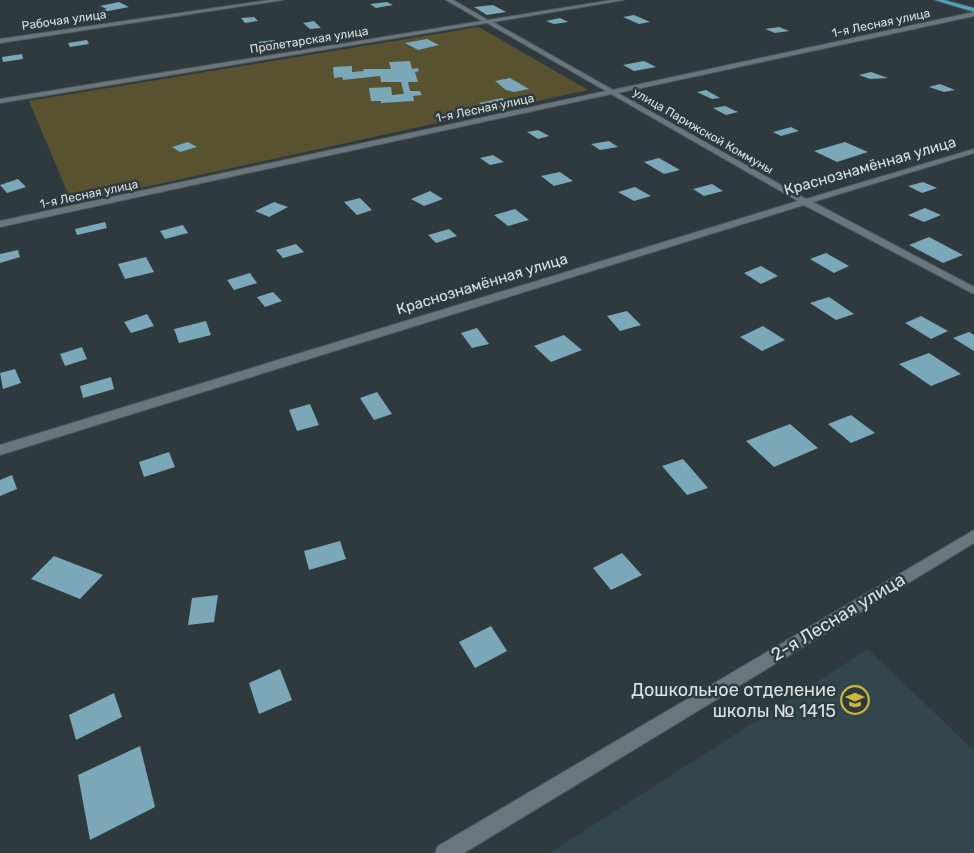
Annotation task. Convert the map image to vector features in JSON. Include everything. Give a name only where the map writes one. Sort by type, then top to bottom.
[{"type":"main road","points":[[938,0],[974,10]]},
{"type":"street","name":"Рабочая улица","points":[[0,41],[280,0]]},
{"type":"street","name":"улица Парижской Коммуны","points":[[449,0],[804,201],[974,291]]},
{"type":"street","name":"Пролетарская улица","points":[[0,101],[621,0]]},
{"type":"street","name":"1-я Лесная улица","points":[[0,224],[974,14]]},
{"type":"street","name":"Краснознамённая улица","points":[[0,450],[804,201],[974,151]]},
{"type":"street","name":"2-я Лесная улица","points":[[445,853],[974,536]]},
{"type":"shaded area","points":[[479,27],[588,90],[72,203],[29,101]]},
{"type":"shaded area","name":"Дошкольное отделение школы № 1415","points":[[868,649],[974,751],[974,853],[550,853]]},
{"type":"building","points":[[119,2],[129,7],[103,12],[109,15],[100,17],[91,13],[107,9],[100,6]]},
{"type":"building","points":[[387,2],[393,5],[376,8],[370,4]]},
{"type":"building","points":[[493,5],[506,12],[487,15],[474,7]]},
{"type":"building","points":[[634,15],[650,22],[639,24],[623,17]]},
{"type":"building","points":[[254,17],[258,21],[245,23],[241,18]]},
{"type":"building","points":[[560,18],[568,22],[554,24],[546,21]]},
{"type":"building","points":[[314,21],[321,28],[310,29],[303,23]]},
{"type":"building","points":[[779,27],[789,31],[775,33],[765,29]]},
{"type":"building","points":[[427,39],[439,45],[418,50],[405,43]]},
{"type":"building","points":[[87,40],[89,44],[70,47],[68,43]]},
{"type":"building","points":[[274,40],[278,43],[260,46],[257,42]]},
{"type":"building","points":[[22,54],[23,59],[3,62],[2,57]]},
{"type":"building","points":[[410,61],[412,69],[418,68],[419,71],[415,72],[418,82],[408,82],[410,91],[420,91],[422,95],[413,96],[414,101],[381,103],[381,101],[371,101],[369,88],[391,87],[392,95],[404,94],[401,82],[381,82],[380,76],[343,80],[342,77],[334,78],[333,67],[352,66],[352,72],[364,71],[363,69],[391,69],[389,62]]},
{"type":"building","points":[[644,61],[656,67],[634,71],[623,65]]},
{"type":"building","points":[[871,72],[888,78],[870,79],[859,75]]},
{"type":"building","points":[[510,78],[529,89],[514,92],[506,90],[495,81]]},
{"type":"building","points":[[940,84],[955,90],[944,92],[929,87]]},
{"type":"building","points":[[706,90],[720,98],[712,99],[697,92]]},
{"type":"building","points":[[502,98],[507,101],[524,98],[530,102],[490,110],[479,103]]},
{"type":"building","points":[[725,106],[738,112],[726,115],[713,108]]},
{"type":"building","points":[[791,127],[799,131],[781,136],[773,132]]},
{"type":"building","points":[[538,130],[549,136],[538,139],[527,132]]},
{"type":"building","points":[[609,141],[618,147],[600,150],[591,144]]},
{"type":"building","points":[[188,142],[197,147],[180,152],[172,147]]},
{"type":"building","points":[[845,142],[868,152],[837,162],[814,151]]},
{"type":"building","points":[[493,155],[504,162],[490,165],[480,158]]},
{"type":"building","points":[[659,158],[680,170],[664,174],[644,162]]},
{"type":"building","points":[[560,172],[573,181],[554,186],[541,176]]},
{"type":"building","points":[[18,179],[26,187],[7,193],[0,185]]},
{"type":"building","points":[[923,182],[937,188],[922,193],[908,186]]},
{"type":"building","points":[[712,184],[723,191],[704,196],[693,189]]},
{"type":"building","points":[[635,187],[651,196],[634,201],[618,192]]},
{"type":"building","points":[[430,191],[443,199],[424,206],[411,199]]},
{"type":"building","points":[[360,198],[372,210],[357,215],[344,202]]},
{"type":"building","points":[[274,202],[288,207],[269,217],[255,211]]},
{"type":"building","points":[[925,208],[941,215],[924,222],[908,215]]},
{"type":"building","points":[[515,209],[529,220],[508,226],[494,215]]},
{"type":"building","points":[[105,222],[107,228],[77,235],[75,229]]},
{"type":"building","points":[[183,225],[188,233],[165,239],[160,231]]},
{"type":"building","points":[[449,229],[457,236],[436,243],[428,235]]},
{"type":"building","points":[[929,237],[963,255],[943,263],[909,245]]},
{"type":"building","points":[[296,244],[304,252],[283,258],[276,250]]},
{"type":"building","points":[[18,250],[20,257],[0,263],[0,254]]},
{"type":"building","points":[[826,253],[849,266],[834,273],[810,259]]},
{"type":"building","points":[[146,257],[154,272],[125,279],[118,264]]},
{"type":"building","points":[[761,266],[778,276],[761,284],[744,273]]},
{"type":"building","points":[[250,273],[257,283],[234,290],[227,280]]},
{"type":"building","points":[[273,292],[282,301],[265,307],[257,297]]},
{"type":"building","points":[[829,297],[854,314],[836,320],[810,303]]},
{"type":"building","points":[[627,311],[641,325],[620,331],[607,316]]},
{"type":"building","points":[[147,314],[154,326],[131,333],[124,322]]},
{"type":"building","points":[[921,316],[948,331],[931,339],[905,323]]},
{"type":"building","points":[[206,321],[211,335],[179,343],[174,329]]},
{"type":"building","points":[[763,326],[785,340],[762,351],[740,337]]},
{"type":"building","points":[[477,328],[489,344],[472,348],[461,333]]},
{"type":"building","points":[[969,332],[974,335],[974,351],[953,338]]},
{"type":"building","points":[[564,335],[582,350],[551,362],[534,346]]},
{"type":"building","points":[[82,347],[87,359],[65,366],[60,354]]},
{"type":"building","points":[[929,353],[961,374],[931,386],[899,364]]},
{"type":"building","points":[[15,369],[21,383],[3,389],[0,373]]},
{"type":"building","points":[[111,377],[114,389],[83,398],[80,386]]},
{"type":"building","points":[[377,392],[392,414],[374,420],[360,398]]},
{"type":"building","points":[[310,404],[319,425],[297,431],[289,410]]},
{"type":"building","points":[[851,415],[875,433],[851,443],[828,424]]},
{"type":"building","points":[[790,424],[818,448],[774,467],[746,441]]},
{"type":"building","points":[[169,452],[175,467],[144,477],[139,462]]},
{"type":"building","points":[[683,459],[708,488],[687,495],[662,466]]},
{"type":"building","points":[[12,475],[17,489],[0,496],[0,480]]},
{"type":"building","points":[[340,541],[346,559],[309,570],[304,551]]},
{"type":"building","points":[[622,553],[642,575],[611,590],[593,568]]},
{"type":"building","points":[[54,556],[103,575],[80,599],[31,579]]},
{"type":"building","points":[[218,595],[214,622],[188,625],[192,598]]},
{"type":"building","points":[[491,626],[507,651],[475,668],[459,642]]},
{"type":"building","points":[[280,669],[292,700],[259,714],[249,683]]},
{"type":"building","points":[[114,693],[122,717],[76,740],[69,715]]},
{"type":"building","points":[[140,746],[155,807],[90,840],[78,775]]},
{"type":"place","name":"Дошкольное отделение школы № 1415","points":[[855,700]]}]
